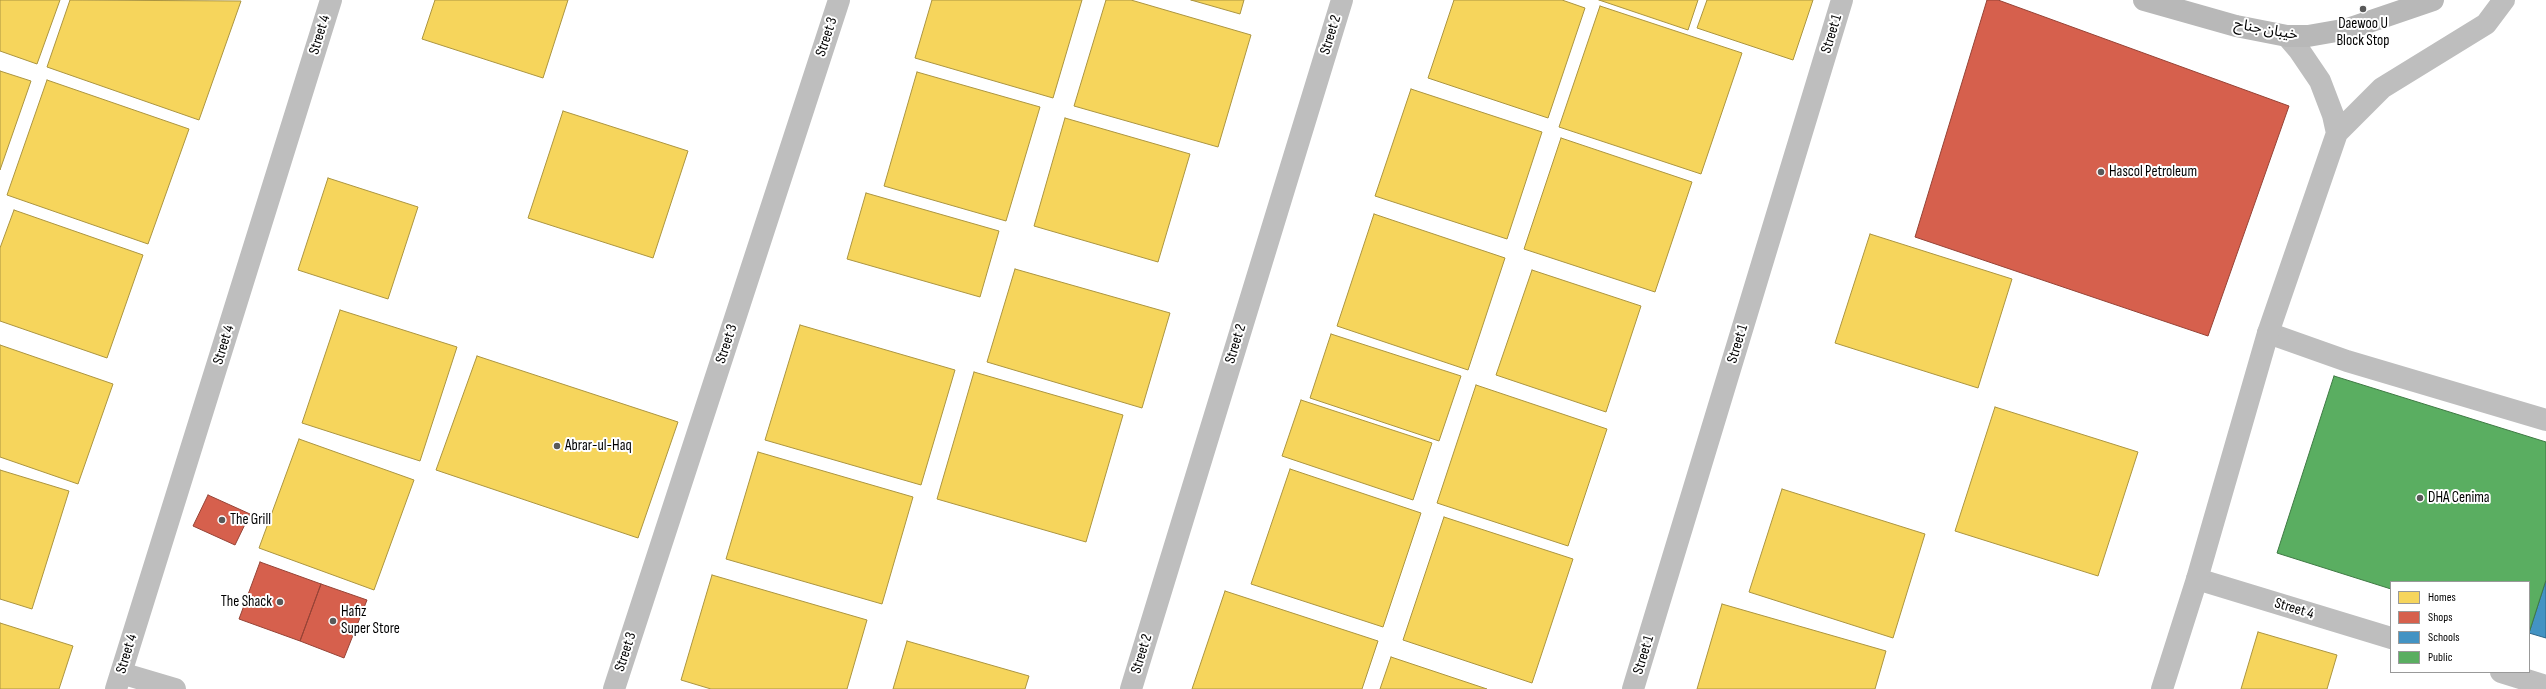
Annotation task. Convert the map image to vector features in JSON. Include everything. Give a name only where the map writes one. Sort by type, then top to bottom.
[{"type":"main road","name":"خیبان جناح","points":[[2144,0],[2236,26],[2286,36],[2324,34],[2348,29],[2433,0]]},
{"type":"street","name":"Street 4","points":[[119,681],[331,0]]},
{"type":"street","name":"Street 3","points":[[614,689],[840,0]]},
{"type":"street","name":"Street 2","points":[[1131,689],[1342,0]]},
{"type":"street","name":"Street 1","points":[[1633,689],[1842,0]]},
{"type":"street","points":[[2162,689],[2197,579],[2268,334],[2337,133],[2382,88],[2446,47],[2486,24],[2504,0]]},
{"type":"street","points":[[2286,36],[2299,50],[2320,81],[2333,115],[2337,133]]},
{"type":"street","points":[[2268,334],[2347,361],[2546,420]]},
{"type":"street","name":"Street 4","points":[[2197,579],[2390,638]]},
{"type":"street","points":[[2504,673],[2546,686]]},
{"type":"street","points":[[119,681],[175,689]]},
{"type":"building: Homes","points":[[0,0],[60,0],[37,64],[0,51]]},
{"type":"building: Homes","points":[[70,0],[241,1],[199,120],[47,67]]},
{"type":"building: Homes","points":[[435,0],[568,0],[543,78],[422,39]]},
{"type":"building: Homes","points":[[932,0],[1082,0],[1053,98],[915,58]]},
{"type":"building: Homes","points":[[1106,0],[1131,0],[1251,35],[1218,147],[1074,106]]},
{"type":"building: Homes","points":[[1191,0],[1244,0],[1240,14]]},
{"type":"building: Homes","points":[[1454,0],[1562,0],[1585,8],[1548,118],[1428,78]]},
{"type":"building: Homes","points":[[1599,0],[1698,0],[1688,30]]},
{"type":"building: Homes","points":[[1707,0],[1813,0],[1793,60],[1697,28]]},
{"type":"building: Homes","points":[[1600,6],[1742,53],[1701,174],[1559,127]]},
{"type":"building: Homes","points":[[0,71],[31,81],[0,170]]},
{"type":"building: Homes","points":[[917,72],[1040,107],[1006,221],[884,186]]},
{"type":"building: Homes","points":[[47,80],[189,129],[148,244],[7,195]]},
{"type":"building: Homes","points":[[1411,89],[1542,132],[1507,239],[1375,196]]},
{"type":"building: Homes","points":[[563,111],[688,151],[653,258],[528,218]]},
{"type":"building: Homes","points":[[1065,118],[1190,154],[1158,262],[1034,226]]},
{"type":"building: Homes","points":[[1561,138],[1692,182],[1655,292],[1524,249]]},
{"type":"building: Homes","points":[[328,178],[418,207],[388,299],[298,270]]},
{"type":"building: Homes","points":[[866,193],[999,231],[980,297],[847,259]]},
{"type":"building: Homes","points":[[14,210],[143,255],[107,358],[0,321],[0,248]]},
{"type":"building: Homes","points":[[1374,214],[1505,258],[1468,370],[1337,326]]},
{"type":"building: Homes","points":[[1870,234],[2012,279],[1978,388],[1835,343]]},
{"type":"building: Homes","points":[[1015,269],[1170,313],[1142,408],[987,362]]},
{"type":"building: Homes","points":[[1532,270],[1641,306],[1606,412],[1496,375]]},
{"type":"building: Homes","points":[[340,310],[457,347],[420,461],[302,423]]},
{"type":"building: Homes","points":[[800,325],[955,370],[921,485],[765,440]]},
{"type":"building: Homes","points":[[1331,334],[1461,376],[1439,441],[1310,398]]},
{"type":"building: Homes","points":[[0,345],[113,384],[78,484],[0,457]]},
{"type":"building: Homes","name":"Abrar-ul-Haq","points":[[477,356],[678,422],[638,538],[436,470]]},
{"type":"building: Homes","points":[[974,372],[1123,415],[1086,542],[937,499]]},
{"type":"building: Homes","points":[[1476,385],[1607,429],[1568,546],[1437,503]]},
{"type":"building: Homes","points":[[1301,400],[1432,443],[1413,500],[1282,456]]},
{"type":"building: Homes","points":[[1995,407],[2138,452],[2098,576],[1955,531]]},
{"type":"building: Homes","points":[[299,439],[414,480],[374,590],[259,548]]},
{"type":"building: Homes","points":[[758,452],[913,497],[882,604],[726,559]]},
{"type":"building: Homes","points":[[1290,469],[1421,513],[1383,627],[1251,584]]},
{"type":"building: Homes","points":[[0,470],[69,491],[32,609],[0,599]]},
{"type":"building: Homes","points":[[1782,489],[1925,534],[1893,638],[1749,592]]},
{"type":"building: Homes","points":[[1444,517],[1573,559],[1532,683],[1403,640]]},
{"type":"building: Homes","points":[[712,575],[867,620],[847,689],[711,689],[681,680]]},
{"type":"building: Homes","points":[[1225,591],[1378,641],[1362,689],[1192,689]]},
{"type":"building: Homes","points":[[1722,604],[1886,651],[1875,689],[1697,689]]},
{"type":"building: Homes","points":[[0,623],[73,646],[59,689],[0,689]]},
{"type":"building: Homes","points":[[2258,632],[2337,655],[2327,689],[2241,689]]},
{"type":"building: Homes","points":[[907,641],[1029,676],[1025,689],[893,689]]},
{"type":"building: Homes","points":[[1391,657],[1487,689],[1380,689]]},
{"type":"building: Shops","name":"Hascol Petroleum","points":[[1987,0],[1998,0],[2289,106],[2208,336],[1915,237]]},
{"type":"building: Shops","name":"The Grill","points":[[208,495],[250,514],[235,545],[193,526]]},
{"type":"building: Shops","name":"The Shack","points":[[260,562],[321,584],[300,641],[239,619]]},
{"type":"building: Shops","name":"Hafiz Super Store","points":[[321,584],[367,600],[344,658],[300,641]]},
{"type":"building: Schools","points":[[2546,580],[2546,638],[2530,633]]},
{"type":"building: Public","name":"DHA Cenima","points":[[2334,376],[2546,442],[2546,580],[2530,630],[2530,581],[2390,581],[2390,589],[2277,553]]},
{"type":"place","name":"Daewoo U Block Stop","points":[[2363,9]]},
{"type":"place","name":"Hascol Petroleum","points":[[2101,172]]},
{"type":"place","name":"Abrar-ul-Haq","points":[[557,446]]},
{"type":"place","name":"DHA Cenima","points":[[2420,498]]},
{"type":"place","name":"The Grill","points":[[222,520]]},
{"type":"place","name":"The Shack","points":[[280,602]]},
{"type":"place","name":"Hafiz Super Store","points":[[333,621]]}]
